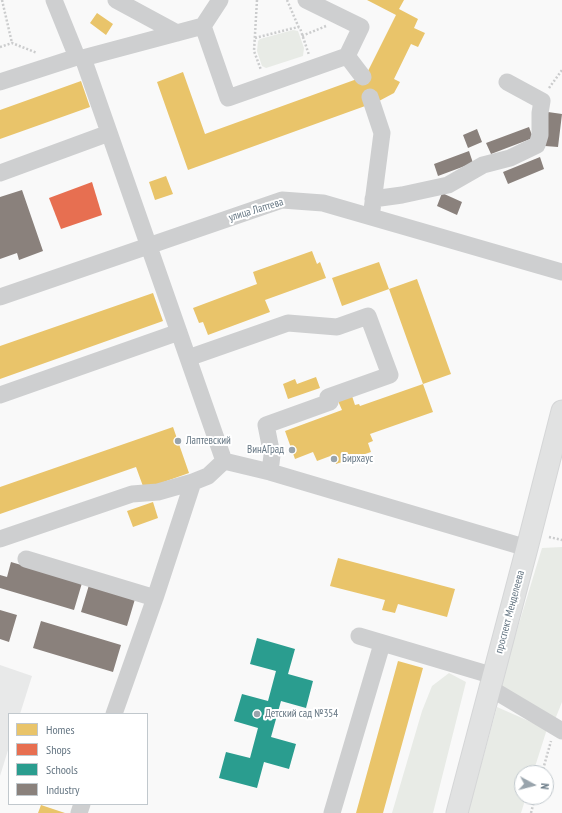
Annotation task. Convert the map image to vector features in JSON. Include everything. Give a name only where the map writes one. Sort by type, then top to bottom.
[{"type":"main road","name":"проспект Менделеева","points":[[457,813],[562,411]]},
{"type":"street","points":[[54,0],[80,58],[109,133],[224,461]]},
{"type":"street","points":[[116,0],[177,33]]},
{"type":"street","points":[[0,82],[59,63],[203,26],[220,0]]},
{"type":"street","points":[[203,26],[228,98],[347,56],[361,27],[306,0]]},
{"type":"street","points":[[347,56],[363,77]]},
{"type":"street","points":[[374,200],[448,185],[483,165],[510,158],[537,145],[540,135],[540,113],[542,101],[507,82]]},
{"type":"street","points":[[370,97],[382,133],[371,217]]},
{"type":"street","points":[[0,173],[109,133]]},
{"type":"street","name":"улица Лаптева","points":[[0,297],[282,200],[323,203],[562,272]]},
{"type":"street","points":[[188,358],[288,323],[337,327],[368,316],[390,375],[328,397],[330,402],[266,425],[272,455],[270,472]]},
{"type":"street","points":[[0,395],[179,332]]},
{"type":"street","points":[[224,461],[270,472],[527,548]]},
{"type":"street","points":[[0,539],[132,494],[158,492],[193,482],[208,476],[224,461]]},
{"type":"street","points":[[114,713],[156,598],[193,482]]},
{"type":"street","points":[[26,559],[156,598]]},
{"type":"street","points":[[359,636],[492,682],[562,731]]},
{"type":"street","points":[[332,813],[382,644]]},
{"type":"path","points":[[2,0],[12,43]]},
{"type":"path","points":[[257,0],[254,51],[261,71],[268,69]]},
{"type":"path","points":[[287,0],[300,28],[309,56],[302,58]]},
{"type":"path","points":[[255,38],[294,27],[300,28]]},
{"type":"path","points":[[0,47],[12,43],[59,63]]},
{"type":"path","points":[[542,101],[547,91],[562,70]]},
{"type":"path","points":[[549,537],[562,540]]},
{"type":"shaded area","points":[[293,30],[298,31],[304,48],[303,56],[266,68],[262,66],[257,51],[258,41],[260,39]]},
{"type":"shaded area","points":[[562,547],[562,702],[554,722],[500,686],[542,548]]},
{"type":"shaded area","points":[[0,665],[32,676],[20,713],[8,713],[8,750],[0,776]]},
{"type":"shaded area","points":[[449,673],[466,682],[433,813],[392,813],[422,711],[432,686]]},
{"type":"shaded area","points":[[497,707],[547,729],[536,765],[514,765],[514,805],[524,805],[521,813],[468,813]]},
{"type":"building: Homes","points":[[367,0],[404,0],[399,9],[418,19],[414,28],[425,33],[418,47],[411,44],[394,79],[400,82],[394,93],[379,101],[188,170],[157,82],[183,72],[205,134],[357,79],[367,73],[396,15]]},
{"type":"building: Homes","points":[[97,13],[113,24],[106,35],[90,23]]},
{"type":"building: Homes","points":[[81,81],[90,107],[0,139],[0,110]]},
{"type":"building: Homes","points":[[166,176],[173,194],[155,200],[149,182]]},
{"type":"building: Homes","points":[[312,251],[317,264],[320,262],[326,278],[265,300],[270,312],[208,335],[203,322],[199,323],[193,308],[257,284],[253,272]]},
{"type":"building: Homes","points":[[379,262],[389,289],[342,306],[332,278]]},
{"type":"building: Homes","points":[[417,279],[451,374],[423,384],[389,289]]},
{"type":"building: Homes","points":[[153,293],[163,321],[0,379],[0,346]]},
{"type":"building: Homes","points":[[316,377],[320,388],[288,399],[283,384],[295,379],[297,384]]},
{"type":"building: Homes","points":[[423,384],[433,412],[370,434],[373,441],[368,443],[371,452],[336,464],[333,455],[317,461],[313,452],[295,459],[285,431],[342,410],[338,401],[352,396],[355,405],[359,404],[360,406]]},
{"type":"building: Homes","points":[[173,427],[189,473],[144,489],[136,467],[0,514],[0,487]]},
{"type":"building: Homes","points":[[153,502],[158,518],[133,527],[127,511]]},
{"type":"building: Homes","points":[[338,558],[455,589],[447,617],[398,604],[395,613],[382,610],[385,600],[330,586]]},
{"type":"building: Homes","points":[[398,661],[423,668],[383,813],[356,813]]},
{"type":"building: Homes","points":[[41,805],[65,813],[38,813]]},
{"type":"building: Shops","points":[[92,182],[102,215],[61,229],[49,198]]},
{"type":"building: Schools","name":"Детский сад №354","points":[[257,638],[295,649],[288,674],[313,681],[306,708],[281,701],[271,737],[296,744],[289,769],[264,762],[257,788],[219,778],[226,752],[250,758],[258,728],[234,721],[242,694],[268,701],[276,671],[250,664]]},
{"type":"building: Industry","points":[[548,112],[562,114],[558,147],[545,146]]},
{"type":"building: Industry","points":[[529,127],[533,138],[491,154],[486,143]]},
{"type":"building: Industry","points":[[477,129],[482,142],[468,148],[463,135]]},
{"type":"building: Industry","points":[[469,151],[473,163],[438,176],[434,164]]},
{"type":"building: Industry","points":[[540,157],[544,169],[508,184],[503,172]]},
{"type":"building: Industry","points":[[22,190],[43,251],[19,260],[17,253],[0,259],[0,197]]},
{"type":"building: Industry","points":[[442,193],[462,202],[457,215],[437,206]]},
{"type":"building: Industry","points":[[11,562],[82,583],[74,610],[0,588],[0,575],[7,577]]},
{"type":"building: Industry","points":[[89,585],[135,599],[127,626],[81,612]]},
{"type":"building: Industry","points":[[0,610],[17,615],[9,642],[0,639]]},
{"type":"building: Industry","points":[[41,621],[121,645],[113,672],[33,648]]},
{"type":"place","name":"Лаптевский","points":[[178,441]]},
{"type":"place","name":"ВинАГрад","points":[[292,450]]},
{"type":"place","name":"Бирхаус","points":[[334,459]]},
{"type":"place","name":"Детский сад №354","points":[[257,714]]}]
